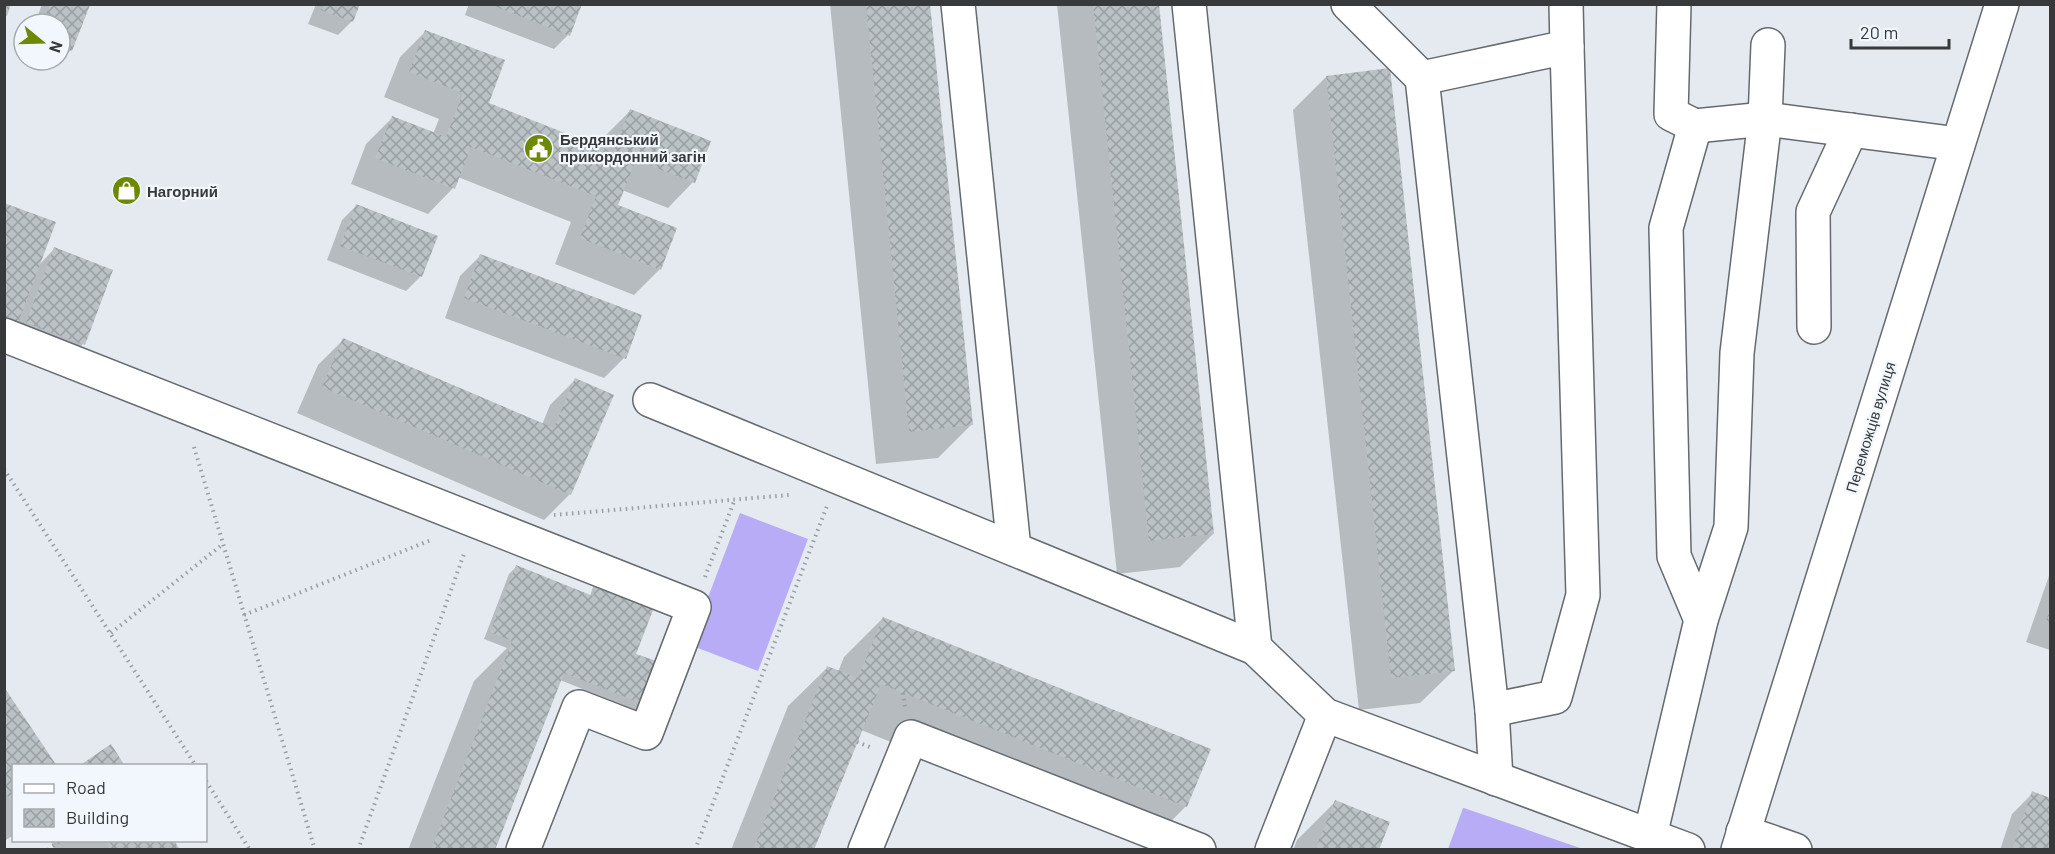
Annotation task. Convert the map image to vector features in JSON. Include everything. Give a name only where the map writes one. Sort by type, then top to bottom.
[{"type":"street","points":[[958,4],[1014,549]]},
{"type":"street","points":[[1189,4],[1255,648]]},
{"type":"street","points":[[1348,4],[1422,78],[1492,710],[1497,779]]},
{"type":"street","points":[[1492,710],[1555,697],[1583,595],[1566,4]]},
{"type":"street","points":[[1674,4],[1671,114],[1695,126],[1766,119],[1958,144]]},
{"type":"street","name":"Переможців вулиця","points":[[1740,841],[2002,4]]},
{"type":"street","points":[[1650,836],[1701,620],[1731,526],[1737,353],[1766,119],[1768,45]]},
{"type":"street","points":[[1422,78],[1567,47]]},
{"type":"street","points":[[1695,126],[1666,228],[1674,556],[1701,620]]},
{"type":"street","points":[[1814,327],[1813,212],[1851,130]]},
{"type":"street","points":[[4,335],[694,608],[646,733],[579,707],[523,849]]},
{"type":"street","points":[[650,400],[1255,648],[1324,715],[1688,849]]},
{"type":"street","points":[[1272,849],[1324,715]]},
{"type":"street","points":[[865,849],[911,736],[1199,849]]},
{"type":"street","points":[[1740,841],[1795,849]]},
{"type":"path","points":[[182,406],[315,849]]},
{"type":"path","points":[[4,469],[195,764]]},
{"type":"path","points":[[695,849],[832,491],[864,488]]},
{"type":"path","points":[[546,515],[800,494]]},
{"type":"path","points":[[694,608],[735,499]]},
{"type":"path","points":[[244,615],[475,522]]},
{"type":"path","points":[[358,849],[475,522]]},
{"type":"path","points":[[111,633],[223,544]]},
{"type":"path","points":[[207,783],[249,849]]},
{"type":"shaded area","points":[[740,513],[808,539],[758,671],[690,645]]},
{"type":"shaded area","points":[[1464,808],[1583,849],[1448,849]]},
{"type":"building","points":[[4,4],[11,4],[7,16],[4,15]]},
{"type":"building","points":[[324,4],[360,4],[353,22],[321,10]]},
{"type":"building","points":[[489,4],[582,4],[570,36]]},
{"type":"building","points":[[866,4],[930,4],[973,425],[909,432]]},
{"type":"building","points":[[1093,4],[1159,4],[1214,534],[1149,541]]},
{"type":"building","points":[[50,5],[90,5],[72,51],[72,12],[47,12]]},
{"type":"building","points":[[425,30],[505,60],[489,103],[613,152],[630,109],[711,141],[695,183],[636,160],[618,205],[677,228],[661,270],[580,238],[596,196],[471,147],[455,189],[375,158],[392,116],[446,137],[463,93],[409,72]]},
{"type":"building","points":[[1390,68],[1455,671],[1391,678],[1326,76]]},
{"type":"building","points":[[4,203],[56,222],[18,323],[4,318]]},
{"type":"building","points":[[356,204],[438,236],[422,277],[340,246]]},
{"type":"building","points":[[54,247],[113,270],[85,345],[26,323]]},
{"type":"building","points":[[480,254],[642,315],[626,359],[464,298]]},
{"type":"building","points":[[343,338],[554,428],[575,378],[614,395],[571,495],[322,387]]},
{"type":"building","points":[[516,565],[593,596],[599,578],[657,600],[636,654],[662,663],[646,705],[564,673],[495,850],[431,850],[512,641],[490,632]]},
{"type":"building","points":[[2050,608],[2050,623],[2046,621]]},
{"type":"building","points":[[883,617],[1211,749],[1187,807],[881,684],[814,850],[753,850],[827,666],[858,678]]},
{"type":"building","points":[[4,687],[56,764],[12,764],[12,802],[4,791]]},
{"type":"building","points":[[111,744],[124,764],[82,764]]},
{"type":"building","points":[[2032,791],[2050,798],[2050,850],[2012,850]]},
{"type":"building","points":[[1335,800],[1390,822],[1379,850],[1315,850]]},
{"type":"building","points":[[106,842],[175,842],[180,850],[111,850]]},
{"type":"place","name":"Бердянський прикордонний загін","points":[[539,148]]},
{"type":"place","name":"Нагорний","points":[[126,191]]}]
